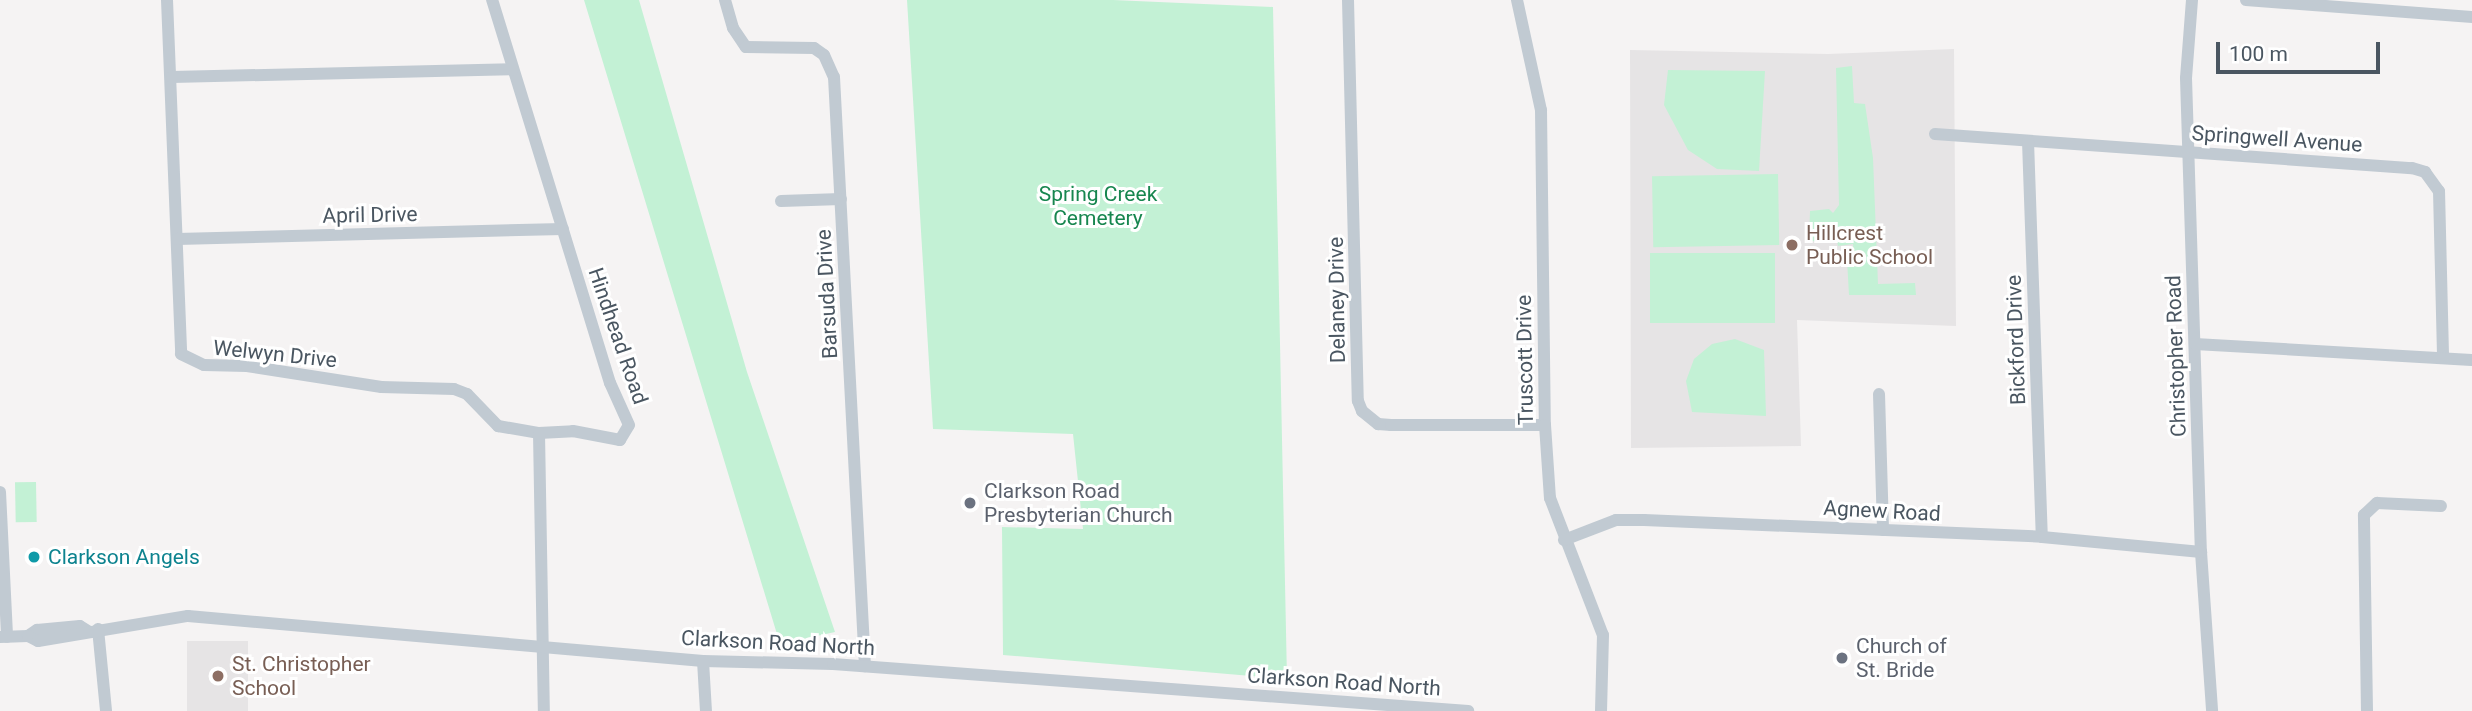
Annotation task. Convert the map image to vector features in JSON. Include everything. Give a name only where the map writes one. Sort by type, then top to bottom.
[{"type":"street","name":"Welwyn Drive","points":[[167,0],[173,77],[181,354],[190,362],[247,366],[381,387],[454,389],[467,394],[498,426],[539,433]]},
{"type":"street","name":"Hindhead Road","points":[[492,0],[610,383],[629,425],[620,440],[573,431],[539,433]]},
{"type":"street","name":"Barsuda Drive","points":[[725,0],[733,28],[746,47],[814,48],[831,66],[841,199],[865,666]]},
{"type":"street","name":"Delaney Drive","points":[[1348,0],[1359,401],[1362,411],[1378,424],[1391,425],[1545,425]]},
{"type":"street","name":"Truscott Drive","points":[[1517,0],[1541,110],[1545,425],[1550,498],[1603,635],[1601,711]]},
{"type":"street","name":"Christopher Road","points":[[2192,0],[2186,78],[2201,552],[2212,711]]},
{"type":"street","points":[[2246,0],[2343,4],[2472,17]]},
{"type":"street","points":[[173,77],[513,69]]},
{"type":"street","name":"Springwell Avenue","points":[[1935,134],[2425,172],[2438,191],[2443,358]]},
{"type":"street","name":"Bickford Drive","points":[[2028,141],[2042,537]]},
{"type":"street","points":[[781,201],[841,199]]},
{"type":"street","name":"April Drive","points":[[177,239],[563,229]]},
{"type":"street","points":[[2194,344],[2472,360]]},
{"type":"street","points":[[1879,394],[1883,530]]},
{"type":"street","points":[[539,433],[546,645],[544,711]]},
{"type":"street","points":[[0,492],[3,638]]},
{"type":"street","points":[[2367,711],[2364,515],[2378,503],[2441,506]]},
{"type":"street","name":"Agnew Road","points":[[1564,540],[1616,520],[2042,537],[2201,552]]},
{"type":"street","name":"Clarkson Road North","points":[[3,638],[28,636],[37,629],[80,626],[93,630],[188,616],[546,645],[703,662],[865,666],[1468,711]]},
{"type":"street","points":[[93,630],[106,711]]},
{"type":"street","points":[[703,662],[706,711]]},
{"type":"shaded area","name":"Hillcrest Public School","points":[[1954,49],[1956,326],[1797,320],[1801,446],[1631,448],[1630,50],[1828,54]]},
{"type":"shaded area","name":"St. Christopher School","points":[[187,641],[248,641],[248,711],[187,711]]},
{"type":"green space","points":[[584,0],[639,0],[747,372],[835,632],[780,644]]},
{"type":"green space","name":"Spring Creek Cemetery","points":[[907,0],[1113,0],[1273,7],[1287,679],[1003,655],[1002,527],[1083,529],[1073,434],[933,429]]},
{"type":"green space","points":[[1852,66],[1854,103],[1865,104],[1873,158],[1878,284],[1915,283],[1916,295],[1849,295],[1847,260],[1854,259],[1853,244],[1838,246],[1833,223],[1831,242],[1809,241],[1810,211],[1829,209],[1833,213],[1839,205],[1836,68]]},
{"type":"green space","points":[[1668,70],[1765,71],[1759,171],[1717,169],[1688,150],[1664,105]]},
{"type":"green space","points":[[1778,174],[1779,245],[1653,247],[1652,176]]},
{"type":"green space","points":[[1650,253],[1775,253],[1775,323],[1650,323]]},
{"type":"green space","points":[[1735,339],[1764,350],[1766,416],[1692,412],[1686,381],[1694,359],[1712,344]]},
{"type":"green space","points":[[15,482],[36,482],[37,522],[16,522]]},
{"type":"place","name":"Hillcrest Public School","points":[[1792,245]]},
{"type":"place","name":"Clarkson Road Presbyterian Church","points":[[970,503]]},
{"type":"place","name":"Clarkson Angels","points":[[34,557]]},
{"type":"place","name":"Church of St. Bride","points":[[1842,658]]},
{"type":"place","name":"St. Christopher School","points":[[218,676]]}]
